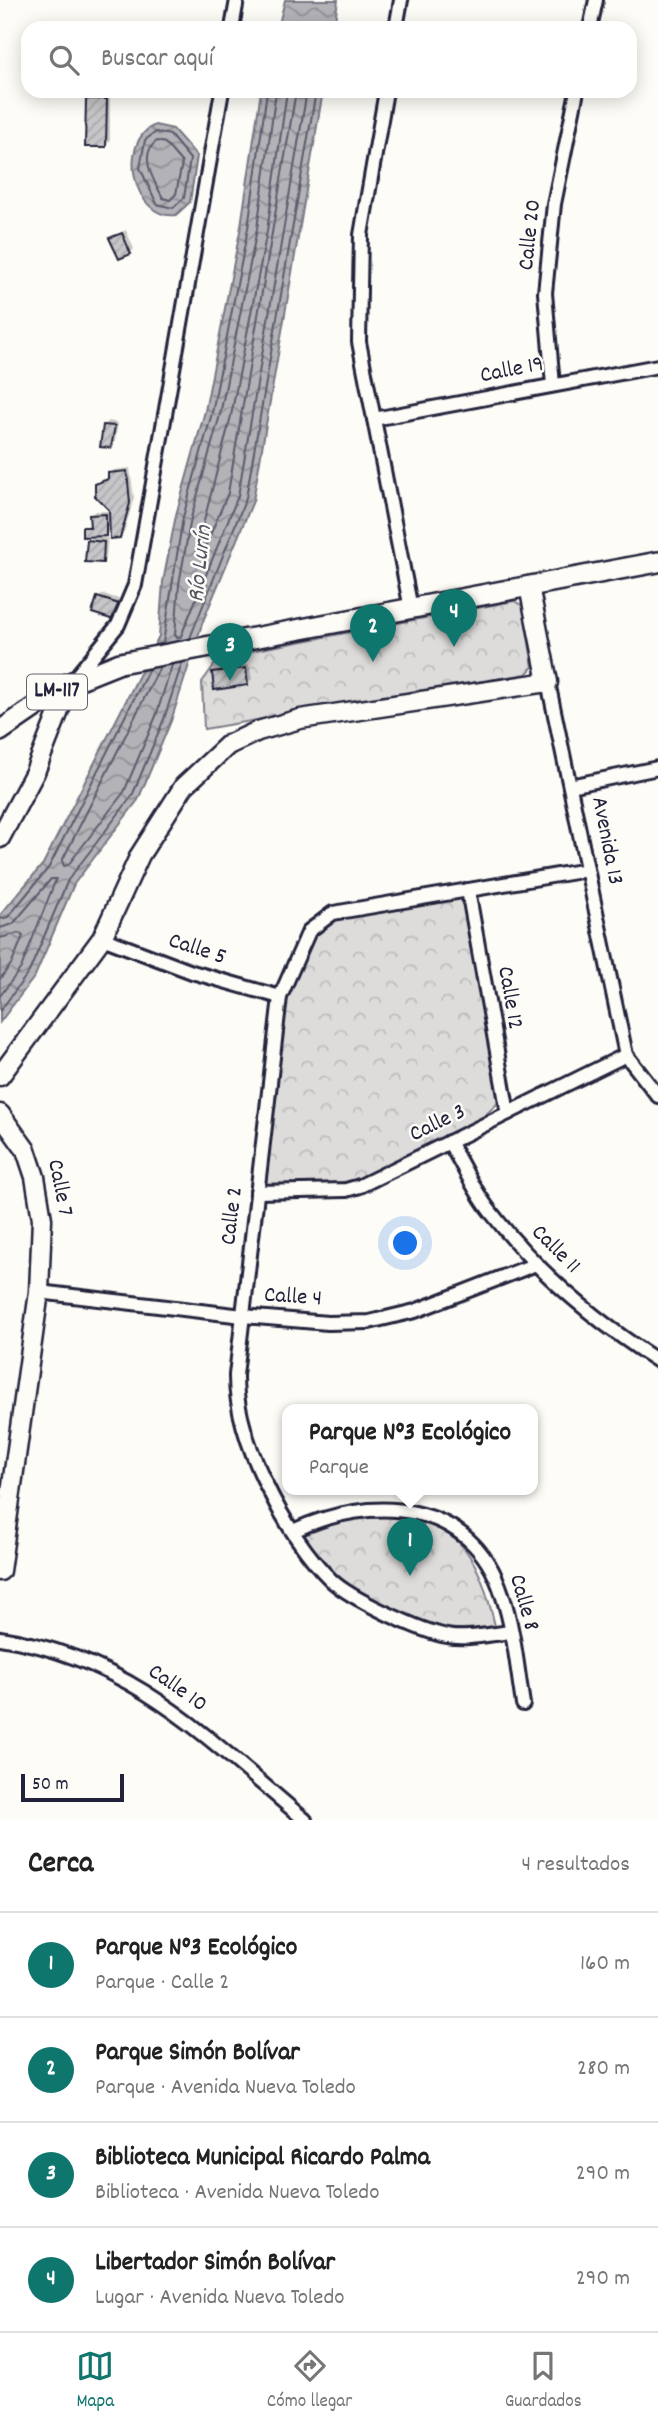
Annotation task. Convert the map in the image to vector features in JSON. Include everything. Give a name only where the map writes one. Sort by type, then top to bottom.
[{"type":"main road","name":"LM-117","points":[[0,730],[70,683],[120,663],[658,562]]},
{"type":"street","points":[[233,21],[237,0]]},
{"type":"street","points":[[397,21],[401,0]]},
{"type":"street","points":[[592,21],[596,0]]},
{"type":"street","points":[[0,838],[35,772],[70,683],[118,625],[135,585],[221,98]]},
{"type":"street","points":[[385,98],[361,235],[359,342],[411,609]]},
{"type":"street","name":"Calle 20","points":[[554,385],[545,293],[554,204],[576,98]]},
{"type":"street","name":"Calle 19","points":[[374,419],[658,366]]},
{"type":"street","name":"Avenida 13","points":[[529,586],[626,1055],[658,1096]]},
{"type":"street","points":[[0,1076],[102,938],[140,855],[184,786],[228,746],[258,731],[300,719],[548,682]]},
{"type":"street","points":[[570,786],[658,768]]},
{"type":"street","name":"Calle 2","points":[[511,1633],[447,1637],[396,1618],[334,1583],[308,1555],[256,1464],[239,1415],[236,1375],[280,997],[305,938],[323,919],[333,914],[586,870]]},
{"type":"street","name":"Calle 12","points":[[468,890],[508,1113]]},
{"type":"street","name":"Calle 5","points":[[102,938],[192,972],[280,997]]},
{"type":"street","name":"Calle 3","points":[[257,1192],[346,1190],[626,1055]]},
{"type":"street","name":"Calle 7","points":[[0,1114],[26,1150],[35,1177],[43,1219],[39,1292],[6,1493],[0,1571]]},
{"type":"street","name":"Calle 11","points":[[450,1142],[489,1210],[536,1264],[607,1328],[658,1361]]},
{"type":"street","name":"Calle 4","points":[[39,1292],[243,1316],[369,1322],[415,1311],[536,1264]]},
{"type":"street","name":"Calle 8","points":[[293,1531],[321,1520],[362,1511],[412,1510],[444,1521],[468,1539],[489,1564],[502,1594],[523,1704]]},
{"type":"street","name":"Calle 10","points":[[0,1638],[32,1643],[74,1655],[121,1676],[187,1721],[304,1820]]},
{"type":"green space","points":[[514,601],[523,606],[533,667],[526,674],[204,729],[202,682],[220,657]]},
{"type":"green space","points":[[462,897],[499,1095],[497,1104],[480,1120],[359,1181],[261,1189],[287,995],[313,934],[332,919]]},
{"type":"green space","points":[[372,1515],[401,1517],[425,1523],[444,1531],[459,1542],[471,1557],[480,1576],[495,1626],[446,1629],[406,1619],[385,1609],[346,1582],[301,1536],[342,1521]]},
{"type":"water","points":[[285,0],[338,0],[335,21],[280,21]]},
{"type":"water","name":"Río Lurín","points":[[260,98],[322,98],[253,501],[203,621],[171,721],[138,800],[74,884],[35,976],[0,1022],[0,915],[43,864],[159,636],[163,582],[176,515],[205,411],[241,226]]},
{"type":"water","points":[[155,125],[173,129],[197,156],[190,202],[176,215],[161,214],[150,206],[135,179],[133,163],[136,147],[143,134]]},
{"type":"building","points":[[86,99],[107,99],[106,147],[85,147]]},
{"type":"building","points":[[122,233],[131,254],[119,259],[109,238]]},
{"type":"building","points":[[103,425],[115,426],[111,448],[100,447]]},
{"type":"building","points":[[127,471],[130,503],[120,538],[110,539],[109,510],[95,496],[95,484],[108,479],[108,473]]},
{"type":"building","points":[[106,514],[106,536],[82,537],[82,527],[90,527],[89,515]]},
{"type":"building","points":[[87,540],[104,542],[103,563],[85,562]]},
{"type":"building","points":[[97,597],[119,604],[114,620],[92,613]]},
{"type":"building","points":[[246,668],[248,685],[214,690],[212,672]]},
{"type":"place","name":"Libertador Simón Bolívar","points":[[454,647]]},
{"type":"place","name":"Parque Simón Bolívar","points":[[373,662]]},
{"type":"place","name":"Biblioteca Municipal Ricardo Palma","points":[[230,681]]},
{"type":"place","name":"Parque N°3 Ecológico","points":[[410,1576]]}]
